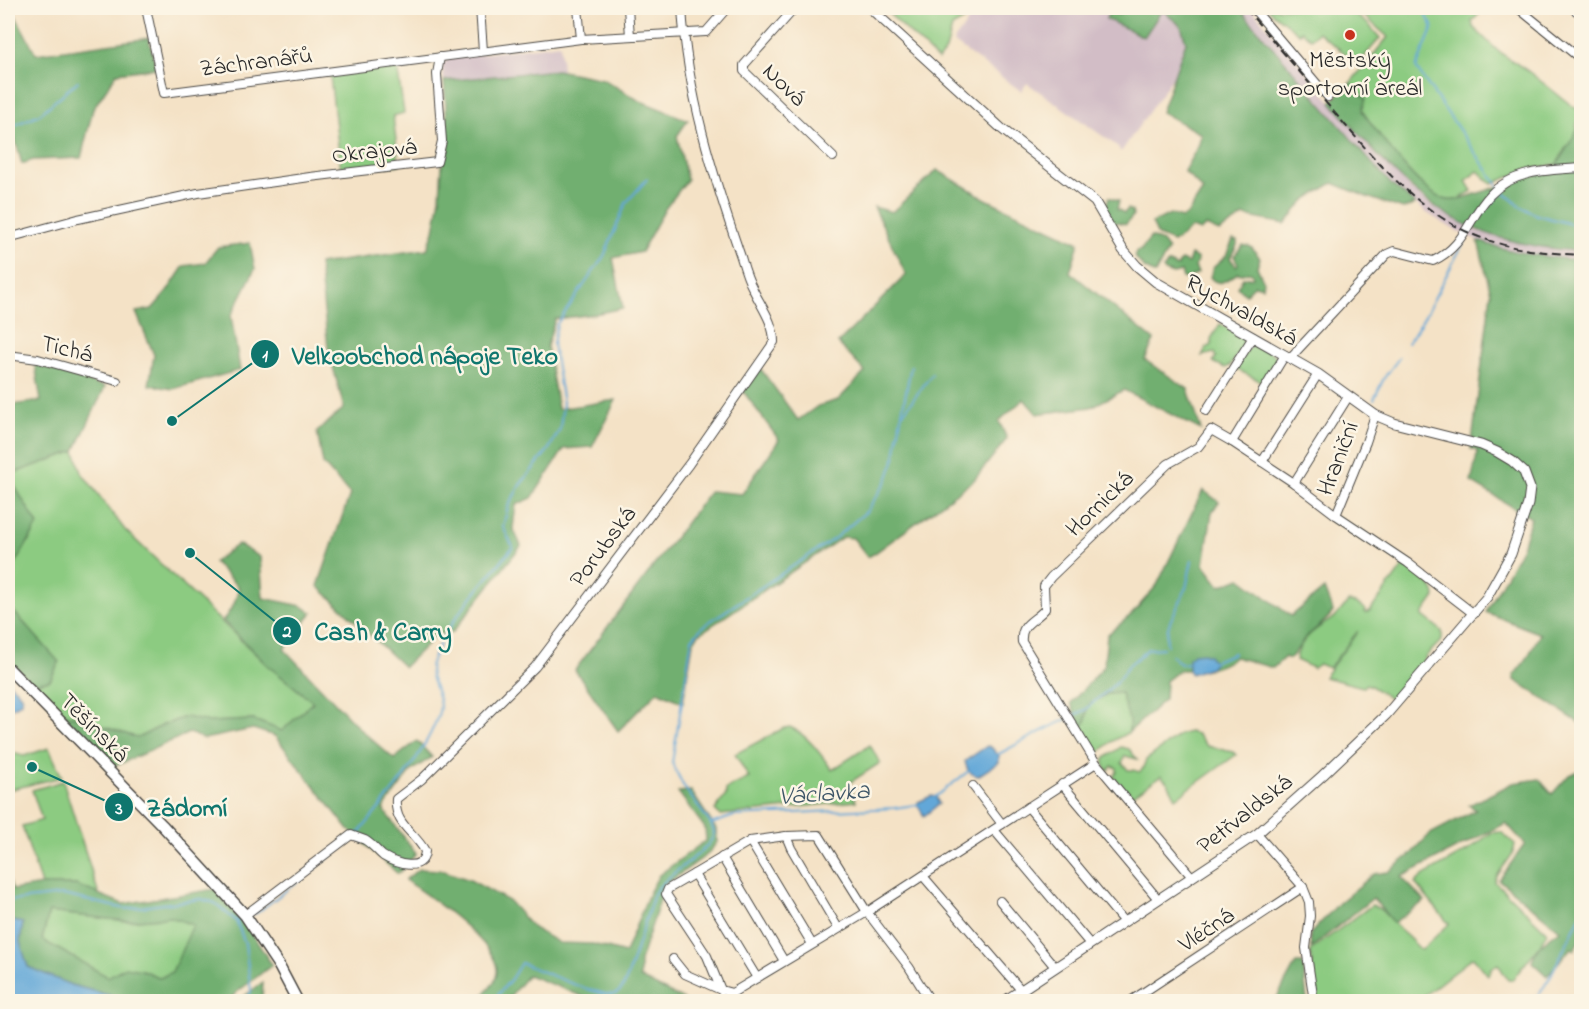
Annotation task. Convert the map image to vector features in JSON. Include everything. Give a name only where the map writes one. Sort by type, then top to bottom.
[{"type":"main road","name":"Těšínská","points":[[8,668],[162,825],[248,919],[298,1002]]},
{"type":"street","name":"Záchranářů","points":[[147,8],[164,93],[440,57]]},
{"type":"street","points":[[480,8],[483,51]]},
{"type":"street","points":[[578,8],[581,39]]},
{"type":"street","points":[[628,8],[630,36]]},
{"type":"street","name":"Porubská","points":[[248,919],[351,835],[364,839],[385,857],[410,865],[420,863],[425,858],[425,851],[395,810],[396,799],[422,780],[535,667],[689,464],[774,342],[774,332],[750,285],[715,181],[702,134],[684,34],[682,8]]},
{"type":"street","points":[[440,57],[581,39],[706,32],[727,8]]},
{"type":"street","name":"Nová","points":[[795,8],[744,65],[744,71],[833,157]]},
{"type":"street","name":"Rychvaldská","points":[[870,8],[1002,129],[1095,202],[1123,250],[1156,282],[1318,374],[1375,415],[1394,423],[1481,445],[1512,461],[1524,472],[1530,488],[1521,530],[1496,584],[1474,614]]},
{"type":"street","points":[[1253,8],[1328,96]]},
{"type":"street","points":[[1518,8],[1581,60]]},
{"type":"street","points":[[1572,8],[1581,15]]},
{"type":"street","name":"Okrajová","points":[[8,238],[78,219],[198,193],[437,162],[442,141],[437,74],[440,57]]},
{"type":"street","points":[[1232,442],[1288,356],[1382,257],[1394,251],[1433,261],[1460,240],[1489,196],[1510,180],[1532,172],[1581,168]]},
{"type":"street","points":[[1206,411],[1253,336]]},
{"type":"street","name":"Tichá","points":[[8,356],[39,359],[117,381]]},
{"type":"street","points":[[1262,462],[1318,374]]},
{"type":"street","name":"Hraniční","points":[[1294,483],[1348,397]]},
{"type":"street","name":"Hraniční","points":[[1336,515],[1375,415]]},
{"type":"street","name":"Hornická","points":[[1192,876],[1096,763],[1022,642],[1021,632],[1045,609],[1044,586],[1051,576],[1167,464],[1198,447],[1211,430],[1294,483],[1474,614]]},
{"type":"street","name":"Petřvaldská","points":[[1003,1002],[1257,834],[1386,715],[1474,614]]},
{"type":"street","points":[[673,959],[685,974],[732,993],[867,912],[1096,763]]},
{"type":"street","points":[[1062,784],[1158,899]]},
{"type":"street","points":[[973,786],[1002,824]]},
{"type":"street","points":[[1028,807],[1124,922]]},
{"type":"street","points":[[994,830],[1090,944]]},
{"type":"street","points":[[1257,834],[1303,887],[1310,909],[1306,948],[1314,1002]]},
{"type":"street","points":[[721,990],[707,956],[666,894],[668,889],[750,841],[786,836],[819,835],[867,912],[909,967],[931,1002]]},
{"type":"street","points":[[786,836],[838,928]]},
{"type":"street","points":[[750,841],[812,944]]},
{"type":"street","points":[[722,856],[784,961]]},
{"type":"street","points":[[694,874],[757,978]]},
{"type":"street","points":[[923,876],[1021,990]]},
{"type":"street","name":"Vléčná","points":[[1129,1002],[1303,887]]},
{"type":"street","points":[[1000,901],[1055,967]]},
{"type":"shaded area","points":[[957,8],[1213,8],[1218,12],[1121,152],[1117,146],[1027,83],[1021,91],[953,42],[970,19]]},
{"type":"shaded area","points":[[1239,8],[1251,8],[1377,156],[1432,206],[1477,231],[1510,241],[1559,250],[1581,251],[1581,260],[1532,255],[1490,245],[1458,232],[1427,213],[1391,184]]},
{"type":"shaded area","points":[[560,44],[562,70],[444,81],[442,65],[449,58]]},
{"type":"green space","points":[[883,8],[953,8],[966,19],[952,27],[946,50],[938,60]]},
{"type":"green space","points":[[1125,8],[1239,8],[1371,162],[1391,184],[1415,204],[1403,209],[1333,183],[1305,200],[1285,224],[1244,216],[1219,232],[1206,226],[1200,231],[1192,228],[1173,242],[1158,236],[1152,223],[1170,214],[1181,218],[1187,215],[1203,190],[1184,171],[1199,144],[1201,134],[1161,112],[1186,42],[1181,26],[1162,10],[1144,37],[1106,19],[1109,12],[1119,15]]},
{"type":"green space","name":"Městský sportovní areál","points":[[1270,8],[1347,8],[1369,25],[1380,38],[1357,63],[1318,32],[1311,39],[1301,31],[1299,34],[1269,10]]},
{"type":"green space","points":[[1355,8],[1486,8],[1472,21],[1473,27],[1499,52],[1528,71],[1575,108],[1581,109],[1576,126],[1580,132],[1577,140],[1566,147],[1557,164],[1525,170],[1492,184],[1478,171],[1466,181],[1472,191],[1466,195],[1450,200],[1437,196],[1414,176],[1378,134],[1363,112],[1350,83],[1388,37]]},
{"type":"green space","points":[[14,13],[36,54],[149,38],[156,68],[117,73],[93,109],[81,158],[33,160],[22,164],[15,139],[8,141],[8,14]]},
{"type":"green space","points":[[397,66],[404,113],[393,116],[399,165],[341,170],[330,76]]},
{"type":"green space","points":[[557,70],[603,79],[638,100],[688,120],[677,136],[687,180],[665,209],[641,252],[613,258],[623,308],[555,319],[547,346],[558,409],[616,400],[592,447],[564,449],[532,498],[516,505],[513,528],[521,546],[452,633],[437,634],[404,667],[318,586],[350,494],[323,464],[317,432],[344,408],[328,348],[319,264],[427,249],[434,231],[440,198],[442,165],[449,149],[444,81]]},
{"type":"green space","points":[[1350,83],[1366,99],[1362,111],[1388,147],[1422,184],[1447,200],[1457,200],[1554,169],[1581,124],[1581,251],[1536,246],[1499,237],[1466,225],[1437,208],[1385,163],[1331,102]]},
{"type":"green space","points":[[937,170],[986,199],[1079,243],[1070,272],[1154,340],[1145,360],[1188,389],[1201,430],[1124,390],[1091,407],[1037,414],[1024,399],[999,421],[1007,439],[974,480],[868,557],[853,538],[843,537],[698,635],[693,643],[683,703],[658,691],[618,731],[575,670],[710,491],[742,494],[779,440],[743,391],[760,368],[798,420],[818,406],[838,400],[865,372],[838,343],[906,275],[874,207],[892,212]]},
{"type":"green space","points":[[1109,197],[1119,201],[1117,209],[1124,213],[1128,209],[1132,211],[1133,216],[1126,224],[1117,222],[1113,224],[1105,209]]},
{"type":"green space","points":[[1151,237],[1162,242],[1168,250],[1155,274],[1144,268],[1134,256]]},
{"type":"green space","points":[[1233,240],[1237,241],[1237,245],[1230,258],[1236,266],[1238,264],[1234,256],[1243,245],[1251,247],[1260,258],[1257,267],[1263,280],[1262,287],[1255,285],[1246,294],[1237,287],[1243,278],[1253,277],[1252,273],[1238,273],[1220,282],[1210,277],[1213,268],[1226,256]]},
{"type":"green space","points":[[1478,241],[1529,254],[1581,260],[1581,724],[1515,680],[1514,675],[1526,660],[1540,634],[1486,612],[1522,547],[1531,518],[1471,482],[1478,451],[1471,449],[1491,293]]},
{"type":"green space","points":[[250,243],[255,269],[231,316],[240,370],[173,389],[149,385],[154,355],[136,312],[152,309],[184,266],[205,263],[218,247]]},
{"type":"green space","points":[[1191,255],[1198,259],[1195,267],[1198,273],[1188,279],[1183,278],[1181,272],[1173,274],[1164,271],[1163,269],[1169,263],[1177,267],[1181,260],[1188,263]]},
{"type":"green space","points":[[1220,324],[1240,335],[1244,340],[1242,348],[1230,366],[1225,368],[1213,362],[1216,357],[1214,353],[1202,356],[1206,348],[1212,345],[1211,339]]},
{"type":"green space","points":[[1252,344],[1260,346],[1279,358],[1264,383],[1234,368]]},
{"type":"green space","points":[[35,364],[105,387],[75,451],[8,474],[8,395],[10,395],[12,405],[41,401]]},
{"type":"green space","points":[[75,451],[82,473],[125,530],[267,665],[313,702],[282,731],[254,720],[209,722],[185,717],[138,738],[60,712],[32,684],[50,680],[59,662],[8,605],[8,576],[38,525],[14,486],[8,490],[8,474]]},
{"type":"green space","points":[[14,485],[38,525],[8,576],[8,548],[14,533],[8,514],[8,490]]},
{"type":"green space","points":[[1203,490],[1219,502],[1212,512],[1204,565],[1220,586],[1240,578],[1291,616],[1324,589],[1333,612],[1304,639],[1289,659],[1285,657],[1273,668],[1235,657],[1209,669],[1180,670],[1166,681],[1165,699],[1129,732],[1128,717],[1121,693],[1107,694],[1090,704],[1086,721],[1080,729],[1071,703],[1104,666],[1107,635],[1132,614],[1157,585]]},
{"type":"green space","points":[[238,544],[260,557],[263,598],[302,606],[312,613],[284,649],[361,730],[394,759],[417,741],[432,757],[411,771],[383,809],[416,854],[398,874],[348,829],[275,736],[253,729],[204,739],[189,733],[113,767],[60,712],[138,738],[185,717],[209,722],[254,720],[282,731],[313,702],[267,665],[223,621],[234,604],[239,588],[214,562]]},
{"type":"green space","points":[[1404,565],[1424,579],[1432,588],[1435,597],[1422,615],[1442,631],[1442,640],[1426,656],[1418,672],[1394,700],[1366,684],[1363,687],[1324,677],[1358,631],[1329,668],[1319,664],[1313,668],[1296,660],[1305,639],[1335,617],[1348,602],[1356,603],[1365,609],[1366,613],[1370,611]]},
{"type":"green space","points":[[8,605],[59,662],[50,680],[32,684],[8,659]]},
{"type":"green space","points":[[1121,693],[1130,719],[1129,732],[1111,742],[1096,755],[1080,729],[1086,721],[1087,710],[1090,704],[1107,694]]},
{"type":"green space","points":[[790,727],[808,740],[832,770],[870,745],[880,763],[849,783],[856,801],[720,815],[715,810],[726,795],[726,789],[749,778],[735,754]]},
{"type":"green space","points":[[1189,732],[1197,734],[1207,746],[1233,752],[1236,755],[1176,798],[1168,783],[1161,776],[1132,796],[1113,777],[1117,768],[1112,766],[1108,771],[1104,765],[1104,759],[1121,747],[1129,749],[1137,759],[1125,756],[1122,763],[1128,770],[1139,772],[1146,760],[1179,735]]},
{"type":"green space","points":[[49,748],[62,777],[8,790],[8,752],[24,756]]},
{"type":"green space","points":[[1581,770],[1581,938],[1574,950],[1571,948],[1547,976],[1532,962],[1539,947],[1560,930],[1499,880],[1525,844],[1506,823],[1401,877],[1425,901],[1393,923],[1373,898],[1311,948],[1310,934],[1339,903],[1374,874],[1388,872],[1410,855],[1430,834],[1476,810],[1469,805],[1513,783],[1539,779],[1552,794],[1569,775]]},
{"type":"green space","points":[[63,781],[99,895],[76,885],[41,885],[22,826],[42,820],[32,790]]},
{"type":"green space","points":[[691,791],[716,829],[717,842],[708,854],[665,885],[640,961],[640,978],[686,1001],[594,1001],[528,975],[506,1001],[477,1001],[495,980],[497,971],[494,960],[486,947],[460,921],[405,880],[419,869],[441,870],[470,880],[509,901],[533,928],[559,943],[593,944],[625,953],[649,893],[659,875],[706,840],[705,828],[678,792]]},
{"type":"green space","points":[[1501,832],[1515,844],[1512,854],[1495,882],[1547,932],[1540,945],[1512,980],[1508,980],[1498,964],[1490,969],[1488,975],[1473,957],[1417,1001],[1318,1001],[1310,951],[1372,905],[1380,909],[1421,950],[1449,924],[1415,883],[1424,875],[1467,851],[1491,833]]},
{"type":"green space","points":[[8,878],[13,890],[41,885],[76,885],[123,904],[215,889],[250,931],[272,965],[228,1001],[131,1001],[71,985],[28,967],[20,942],[23,923],[8,920]],"holes":[[[49,912],[126,921],[171,917],[193,925],[172,972],[160,978],[142,970],[125,967],[108,977],[42,940]]]},
{"type":"green space","points":[[49,912],[126,921],[171,917],[194,925],[172,972],[160,978],[142,970],[108,977],[42,940]]},
{"type":"green space","points":[[1296,963],[1303,963],[1307,1001],[1275,1001]]},
{"type":"green space","points":[[263,982],[262,1001],[238,1001]]},
{"type":"water","points":[[1193,654],[1209,655],[1214,662],[1211,667],[1191,674],[1189,658]]},
{"type":"water","points":[[8,682],[20,694],[22,701],[8,709]]},
{"type":"water","points":[[987,746],[999,756],[999,762],[978,776],[970,773],[965,761]]},
{"type":"water","points":[[931,796],[936,797],[939,804],[924,816],[918,802]]},
{"type":"water","points":[[8,920],[23,923],[20,942],[28,967],[71,985],[131,1001],[8,1001]]},
{"type":"waterway","points":[[1422,8],[1433,27],[1416,68],[1502,191],[1476,220]]},
{"type":"waterway","points":[[8,128],[40,114],[78,81]]},
{"type":"waterway","points":[[358,834],[404,776],[433,727],[440,706],[430,669],[438,647],[467,602],[513,547],[503,527],[508,507],[520,485],[549,449],[560,429],[563,403],[553,344],[557,324],[604,256],[626,203],[647,179]]},
{"type":"waterway","points":[[1502,191],[1521,207],[1537,215],[1582,227]]},
{"type":"waterway","points":[[1408,343],[1425,316],[1470,230]]},
{"type":"waterway","points":[[1374,399],[1384,378],[1399,358]]},
{"type":"waterway","points":[[902,413],[911,366]]},
{"type":"waterway","points":[[711,824],[684,787],[672,763],[692,639],[703,626],[835,538],[867,511],[887,480],[895,458],[901,416],[932,374]]},
{"type":"waterway","points":[[1167,645],[1168,629],[1186,588],[1192,560]]},
{"type":"waterway","name":"Václavka","points":[[995,756],[1085,710],[1116,683],[1129,665],[1148,649],[1163,648]]},
{"type":"waterway","name":"Václavka","points":[[1212,662],[1234,653]]},
{"type":"waterway","name":"Václavka","points":[[1171,655],[1181,664],[1188,663]]},
{"type":"waterway","name":"Václavka","points":[[934,798],[970,770]]},
{"type":"waterway","name":"Václavka","points":[[492,1002],[521,963],[598,992],[618,993],[628,975],[654,894],[668,878],[697,855],[711,840],[714,833],[711,824],[734,816],[894,808],[921,804]]},
{"type":"waterway","points":[[250,915],[258,912],[354,838]]},
{"type":"waterway","points":[[8,901],[63,895],[126,909],[201,899],[215,903],[236,921],[245,943],[251,991],[247,1002]]},
{"type":"waterway","points":[[1534,1002],[1549,979],[1582,913]]},
{"type":"waterway","points":[[236,921],[242,918]]},
{"type":"railway","points":[[1245,8],[1370,153],[1417,200],[1454,225],[1500,244],[1582,255]]},
{"type":"place","name":"Městský sportovní areál","points":[[1350,35]]},
{"type":"place","name":"Velkoobchod nápoje Teko","points":[[172,421]]},
{"type":"place","name":"Cash & Carry","points":[[190,553]]},
{"type":"place","name":"Zádomí","points":[[32,767]]}]
